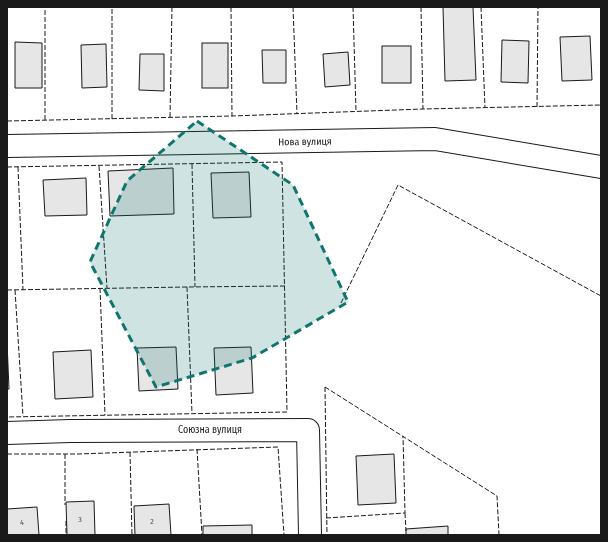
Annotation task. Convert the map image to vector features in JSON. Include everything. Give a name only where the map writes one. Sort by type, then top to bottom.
[{"type":"street","name":"Нова вулиця","points":[[7,146],[435,139],[601,168]]},
{"type":"street","name":"Союзна вулиця","points":[[7,433],[70,431],[308,430],[310,535]]},
{"type":"highlighted area","points":[[197,121],[293,185],[348,302],[252,358],[156,387],[90,262],[127,181]]},
{"type":"building","points":[[443,7],[473,7],[476,80],[445,81]]},
{"type":"building","points":[[590,36],[592,80],[562,81],[560,37]]},
{"type":"building","points":[[502,40],[529,41],[528,83],[501,82]]},
{"type":"building","points":[[15,42],[42,43],[42,88],[15,88]]},
{"type":"building","points":[[202,43],[228,43],[228,88],[202,88]]},
{"type":"building","points":[[106,44],[107,87],[82,88],[81,45]]},
{"type":"building","points":[[382,46],[411,46],[411,83],[382,83]]},
{"type":"building","points":[[262,50],[286,50],[286,83],[263,83]]},
{"type":"building","points":[[348,52],[350,85],[325,87],[323,54]]},
{"type":"building","points":[[140,54],[164,54],[164,91],[139,90]]},
{"type":"building","points":[[173,168],[174,214],[110,216],[108,171]]},
{"type":"building","points":[[249,172],[251,217],[213,218],[211,173]]},
{"type":"building","points":[[86,178],[87,215],[45,216],[43,180]]},
{"type":"building","points":[[7,342],[9,389],[7,389]]},
{"type":"building","points":[[176,347],[178,389],[139,391],[137,348]]},
{"type":"building","points":[[251,347],[253,393],[216,395],[214,348]]},
{"type":"building","points":[[91,350],[93,397],[55,399],[53,352]]},
{"type":"building","points":[[394,454],[396,503],[358,505],[356,456]]},
{"type":"building","points":[[94,501],[95,535],[67,535],[66,502]]},
{"type":"building","points":[[169,504],[171,535],[135,535],[134,506]]},
{"type":"building","points":[[37,507],[39,535],[7,535],[7,509]]},
{"type":"building","points":[[252,525],[252,535],[203,535],[203,526]]},
{"type":"building","points":[[448,526],[448,535],[406,535],[406,529]]},
{"type":"fence","points":[[45,7],[45,120]]},
{"type":"fence","points":[[112,7],[112,119]]},
{"type":"fence","points":[[170,117],[172,7]]},
{"type":"fence","points":[[231,7],[232,116]]},
{"type":"fence","points":[[293,7],[297,114]]},
{"type":"fence","points":[[353,7],[356,111]]},
{"type":"fence","points":[[421,7],[423,109]]},
{"type":"fence","points":[[481,7],[485,108]]},
{"type":"fence","points":[[537,107],[538,7]]},
{"type":"fence","points":[[7,121],[601,105]]},
{"type":"fence","points":[[7,167],[282,162],[287,412],[7,417]]},
{"type":"fence","points":[[192,164],[195,287]]},
{"type":"fence","points":[[99,166],[107,288]]},
{"type":"fence","points":[[18,167],[23,290]]},
{"type":"fence","points":[[341,303],[398,185],[601,296]]},
{"type":"fence","points":[[7,290],[285,286]]},
{"type":"fence","points":[[187,287],[192,413]]},
{"type":"fence","points":[[100,288],[105,415]]},
{"type":"fence","points":[[15,290],[23,416]]},
{"type":"fence","points":[[325,387],[497,496],[499,535]]},
{"type":"fence","points":[[325,387],[327,535]]},
{"type":"fence","points":[[326,518],[405,513],[403,436]]},
{"type":"fence","points":[[7,454],[78,454],[278,447],[284,535]]},
{"type":"fence","points":[[197,449],[202,535]]},
{"type":"fence","points":[[130,452],[132,535]]},
{"type":"fence","points":[[65,454],[65,505]]},
{"type":"fence","points":[[405,513],[406,531]]},
{"type":"fence","points":[[66,521],[66,535]]}]
